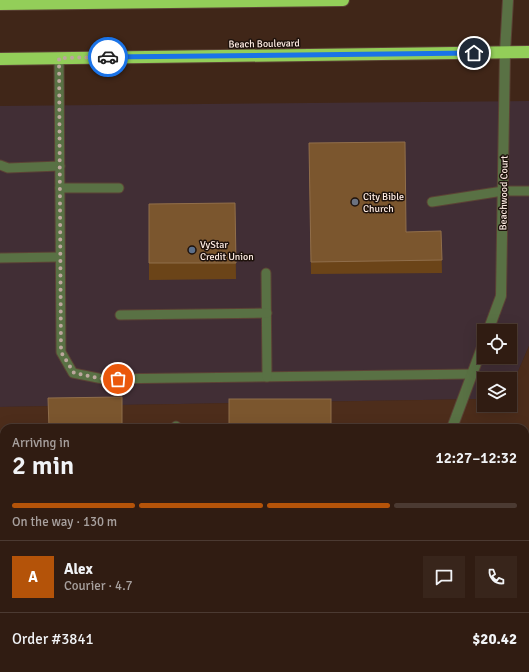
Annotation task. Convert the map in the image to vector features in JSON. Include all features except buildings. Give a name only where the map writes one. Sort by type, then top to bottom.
[{"type":"highway","points":[[0,4],[31,2],[343,0]]},
{"type":"highway","name":"Beach Boulevard","points":[[0,59],[529,52]]},
{"type":"street","name":"Beachwood Court","points":[[491,324],[501,296],[508,0]]},
{"type":"street","points":[[455,424],[477,361]]},
{"type":"lane","points":[[59,58],[61,352],[74,373],[103,379],[472,374]]},
{"type":"lane","points":[[0,165],[8,168],[60,166]]},
{"type":"lane","points":[[60,188],[119,188]]},
{"type":"lane","points":[[432,202],[503,191],[529,191]]},
{"type":"lane","points":[[0,258],[60,257]]},
{"type":"lane","points":[[266,273],[267,377]]},
{"type":"lane","points":[[120,315],[266,313]]},
{"type":"shaded area","points":[[529,101],[529,346],[517,374],[517,372],[477,372],[477,399],[0,407],[0,106]]},
{"type":"shaded area","points":[[529,346],[529,424],[0,424],[0,407],[477,399],[477,412],[517,412],[517,374]]},
{"type":"way so far","points":[[108,57],[59,58],[61,352],[74,373],[103,379],[118,379]]},
{"type":"place","name":"City Bible Church","points":[[355,202]]},
{"type":"place","name":"VyStar Credit Union","points":[[192,250]]},
{"type":"route","points":[[108,57],[474,53]]}]
